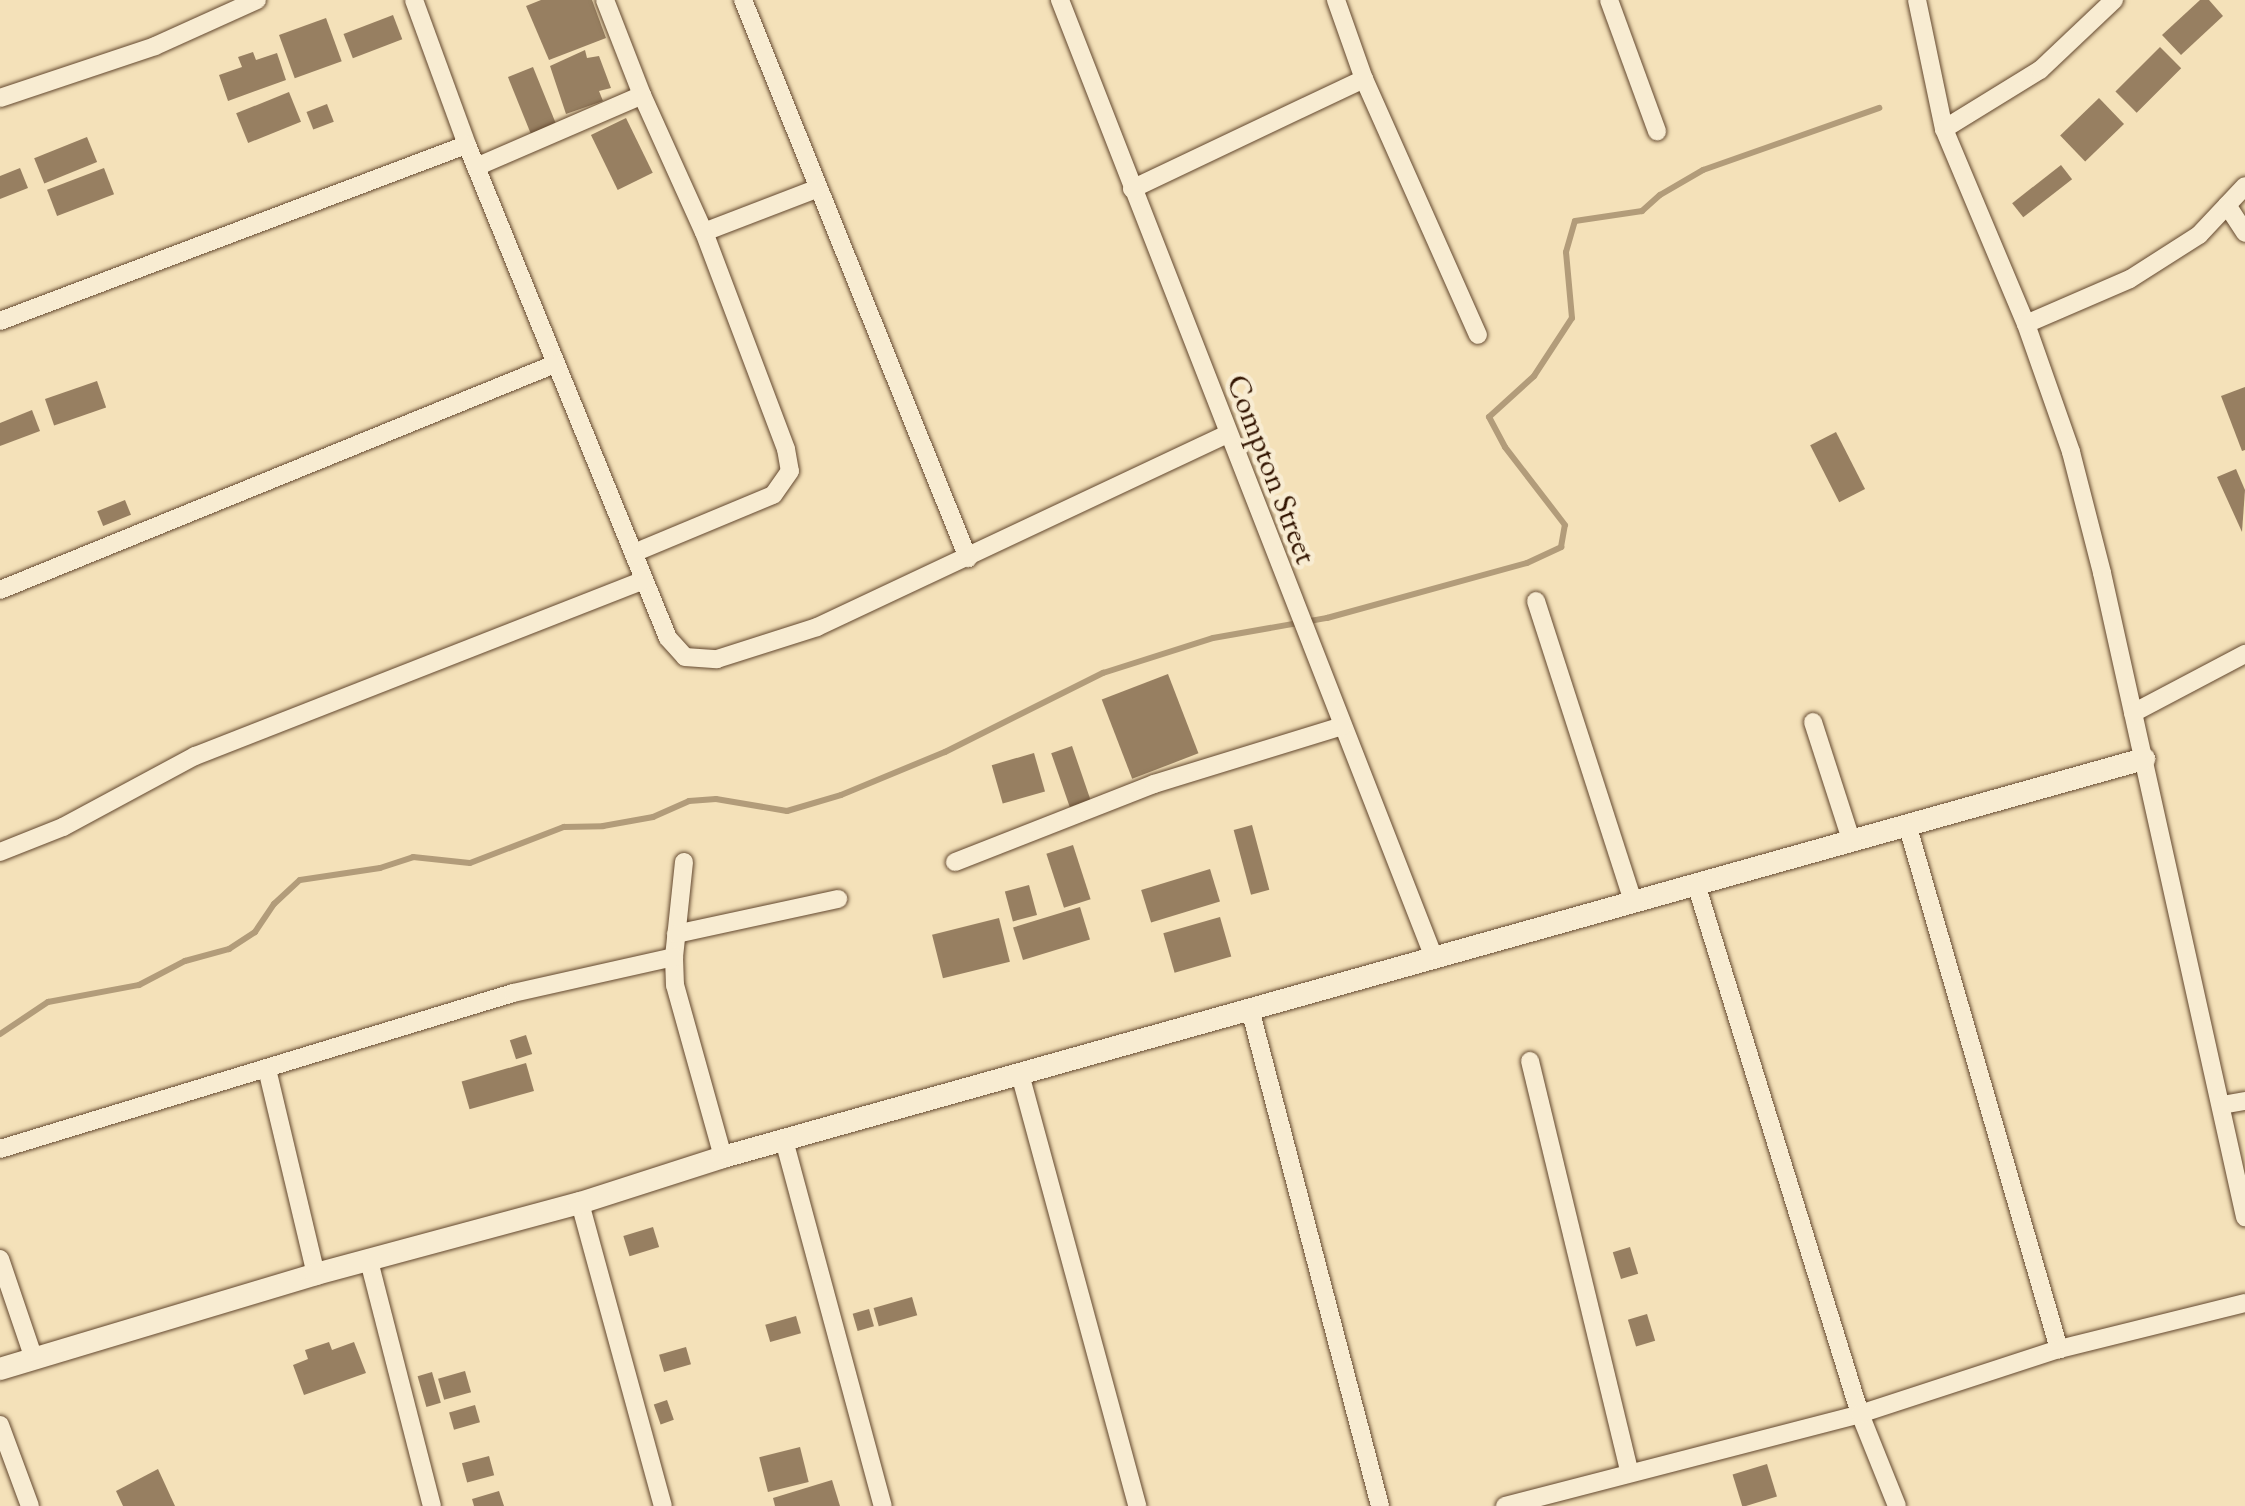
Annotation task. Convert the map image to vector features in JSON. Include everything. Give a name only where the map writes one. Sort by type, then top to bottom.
[{"type":"street","points":[[0,98],[156,46],[258,0]]},
{"type":"street","points":[[414,0],[476,167],[644,580],[668,638],[685,658],[717,659],[817,627],[1227,434]]},
{"type":"street","points":[[605,0],[642,95],[704,232],[786,449],[790,471],[773,495],[634,554]]},
{"type":"street","points":[[743,0],[968,558]]},
{"type":"street","name":"Compton Street","points":[[1060,0],[1286,588],[1434,958]]},
{"type":"street","points":[[1336,0],[1364,78],[1478,335]]},
{"type":"street","points":[[1608,0],[1657,130]]},
{"type":"street","points":[[1917,0],[1944,130],[2026,324],[2071,452],[2144,759],[2245,1217]]},
{"type":"street","points":[[1944,130],[2040,70],[2114,0]]},
{"type":"street","points":[[1132,189],[1364,78]]},
{"type":"street","points":[[476,167],[642,95]]},
{"type":"street","points":[[0,321],[468,145]]},
{"type":"street","points":[[2026,324],[2130,279],[2199,235],[2245,186]]},
{"type":"street","points":[[704,232],[816,189]]},
{"type":"street","points":[[2227,205],[2245,234]]},
{"type":"street","points":[[0,590],[556,364]]},
{"type":"street","points":[[0,852],[62,827],[195,756],[249,733],[644,580]]},
{"type":"street","points":[[1536,601],[1633,902]]},
{"type":"street","points":[[2133,713],[2245,654]]},
{"type":"street","points":[[1813,722],[1851,840]]},
{"type":"street","points":[[955,862],[1154,784],[1342,726]]},
{"type":"street","points":[[0,1369],[723,1157],[2144,759]]},
{"type":"street","points":[[1908,824],[2059,1348]]},
{"type":"street","points":[[684,862],[674,956],[676,984],[723,1157]]},
{"type":"street","points":[[1696,884],[1860,1414],[1897,1506]]},
{"type":"street","points":[[676,934],[838,899]]},
{"type":"street","points":[[0,1149],[513,993],[674,956]]},
{"type":"street","points":[[1250,1010],[1380,1506]]},
{"type":"street","points":[[1530,1061],[1629,1471]]},
{"type":"street","points":[[267,1068],[316,1274]]},
{"type":"street","points":[[1020,1074],[1138,1506]]},
{"type":"street","points":[[2222,1105],[2245,1100]]},
{"type":"street","points":[[784,1140],[884,1506]]},
{"type":"street","points":[[580,1202],[664,1506]]},
{"type":"street","points":[[0,1258],[34,1359]]},
{"type":"street","points":[[369,1261],[432,1506]]},
{"type":"street","points":[[1505,1506],[1860,1414],[2059,1348],[2245,1303]]},
{"type":"street","points":[[0,1425],[30,1506]]},
{"type":"building","points":[[541,0],[592,0],[606,38],[549,60],[526,6]]},
{"type":"building","points":[[2200,0],[2209,0],[2223,16],[2181,55],[2162,35]]},
{"type":"building","points":[[393,15],[402,39],[353,58],[344,34]]},
{"type":"building","points":[[326,18],[342,61],[295,78],[279,35]]},
{"type":"building","points":[[2160,47],[2181,68],[2137,113],[2115,92]]},
{"type":"building","points":[[585,50],[587,58],[599,56],[611,88],[599,91],[603,101],[566,114],[550,66]]},
{"type":"building","points":[[253,52],[256,60],[277,53],[286,80],[228,101],[219,75],[242,67],[238,57]]},
{"type":"building","points":[[533,67],[556,124],[531,134],[508,77]]},
{"type":"building","points":[[289,92],[301,122],[248,143],[236,113]]},
{"type":"building","points":[[2099,98],[2124,124],[2085,161],[2060,136]]},
{"type":"building","points":[[327,104],[334,122],[313,130],[306,112]]},
{"type":"building","points":[[626,118],[653,173],[618,190],[591,135]]},
{"type":"building","points":[[87,137],[97,162],[44,183],[34,158]]},
{"type":"building","points":[[2061,165],[2072,179],[2023,217],[2012,203]]},
{"type":"building","points":[[20,168],[28,188],[0,199],[0,176]]},
{"type":"building","points":[[104,168],[114,194],[57,216],[47,190]]},
{"type":"building","points":[[97,381],[106,407],[54,425],[45,399]]},
{"type":"building","points":[[2245,387],[2245,450],[2242,451],[2221,396]]},
{"type":"building","points":[[32,410],[40,431],[0,446],[0,423]]},
{"type":"building","points":[[1836,432],[1865,489],[1839,502],[1810,445]]},
{"type":"building","points":[[2236,469],[2245,490],[2242,532],[2217,477]]},
{"type":"building","points":[[125,500],[131,515],[103,526],[97,511]]},
{"type":"building","points":[[1168,674],[1198,753],[1132,779],[1102,699]]},
{"type":"building","points":[[1072,746],[1091,800],[1070,807],[1051,753]]},
{"type":"building","points":[[1034,753],[1045,791],[1003,804],[992,765]]},
{"type":"building","points":[[1252,825],[1269,890],[1251,895],[1234,830]]},
{"type":"building","points":[[1073,845],[1091,899],[1064,908],[1046,854]]},
{"type":"building","points":[[1210,869],[1220,902],[1151,923],[1141,890]]},
{"type":"building","points":[[1029,885],[1037,915],[1013,921],[1005,891]]},
{"type":"building","points":[[1080,907],[1090,940],[1023,960],[1013,927]]},
{"type":"building","points":[[1220,917],[1231,956],[1175,973],[1163,933]]},
{"type":"building","points":[[999,918],[1010,962],[943,978],[932,935]]},
{"type":"building","points":[[526,1035],[532,1054],[516,1059],[510,1040]]},
{"type":"building","points":[[526,1063],[534,1091],[470,1109],[462,1081]]},
{"type":"building","points":[[653,1227],[659,1247],[629,1256],[623,1236]]},
{"type":"building","points":[[1630,1247],[1638,1274],[1621,1279],[1613,1252]]},
{"type":"building","points":[[912,1297],[917,1315],[879,1326],[874,1308]]},
{"type":"building","points":[[869,1309],[874,1326],[858,1331],[853,1314]]},
{"type":"building","points":[[1647,1314],[1655,1341],[1636,1347],[1628,1320]]},
{"type":"building","points":[[796,1316],[801,1333],[770,1342],[765,1325]]},
{"type":"building","points":[[329,1342],[332,1350],[354,1342],[366,1373],[304,1395],[293,1365],[308,1359],[305,1350]]},
{"type":"building","points":[[686,1347],[691,1364],[664,1372],[659,1355]]},
{"type":"building","points":[[465,1371],[471,1392],[444,1400],[438,1379]]},
{"type":"building","points":[[432,1372],[441,1403],[426,1407],[418,1376]]},
{"type":"building","points":[[667,1400],[674,1420],[661,1424],[654,1405]]},
{"type":"building","points":[[475,1405],[480,1422],[454,1430],[449,1412]]},
{"type":"building","points":[[800,1447],[809,1482],[768,1492],[759,1457]]},
{"type":"building","points":[[489,1456],[494,1475],[467,1483],[462,1463]]},
{"type":"building","points":[[1767,1464],[1777,1497],[1742,1506],[1733,1475]]},
{"type":"building","points":[[158,1469],[175,1506],[123,1506],[116,1491]]},
{"type":"building","points":[[832,1480],[840,1506],[775,1506],[773,1498]]},
{"type":"building","points":[[499,1491],[504,1506],[474,1506],[472,1499]]},
{"type":"waterway","points":[[0,1034],[48,1002],[139,985],[185,961],[229,949],[255,932],[274,904],[300,880],[380,868],[413,857],[470,863],[564,827],[603,826],[653,817],[689,801],[716,799],[787,811],[841,795],[945,752],[1103,673],[1213,638],[1327,618],[1527,563],[1561,547],[1565,525],[1505,447],[1489,417],[1534,376],[1572,318],[1566,252],[1575,221],[1642,211],[1660,195],[1703,170],[1879,108]]}]
